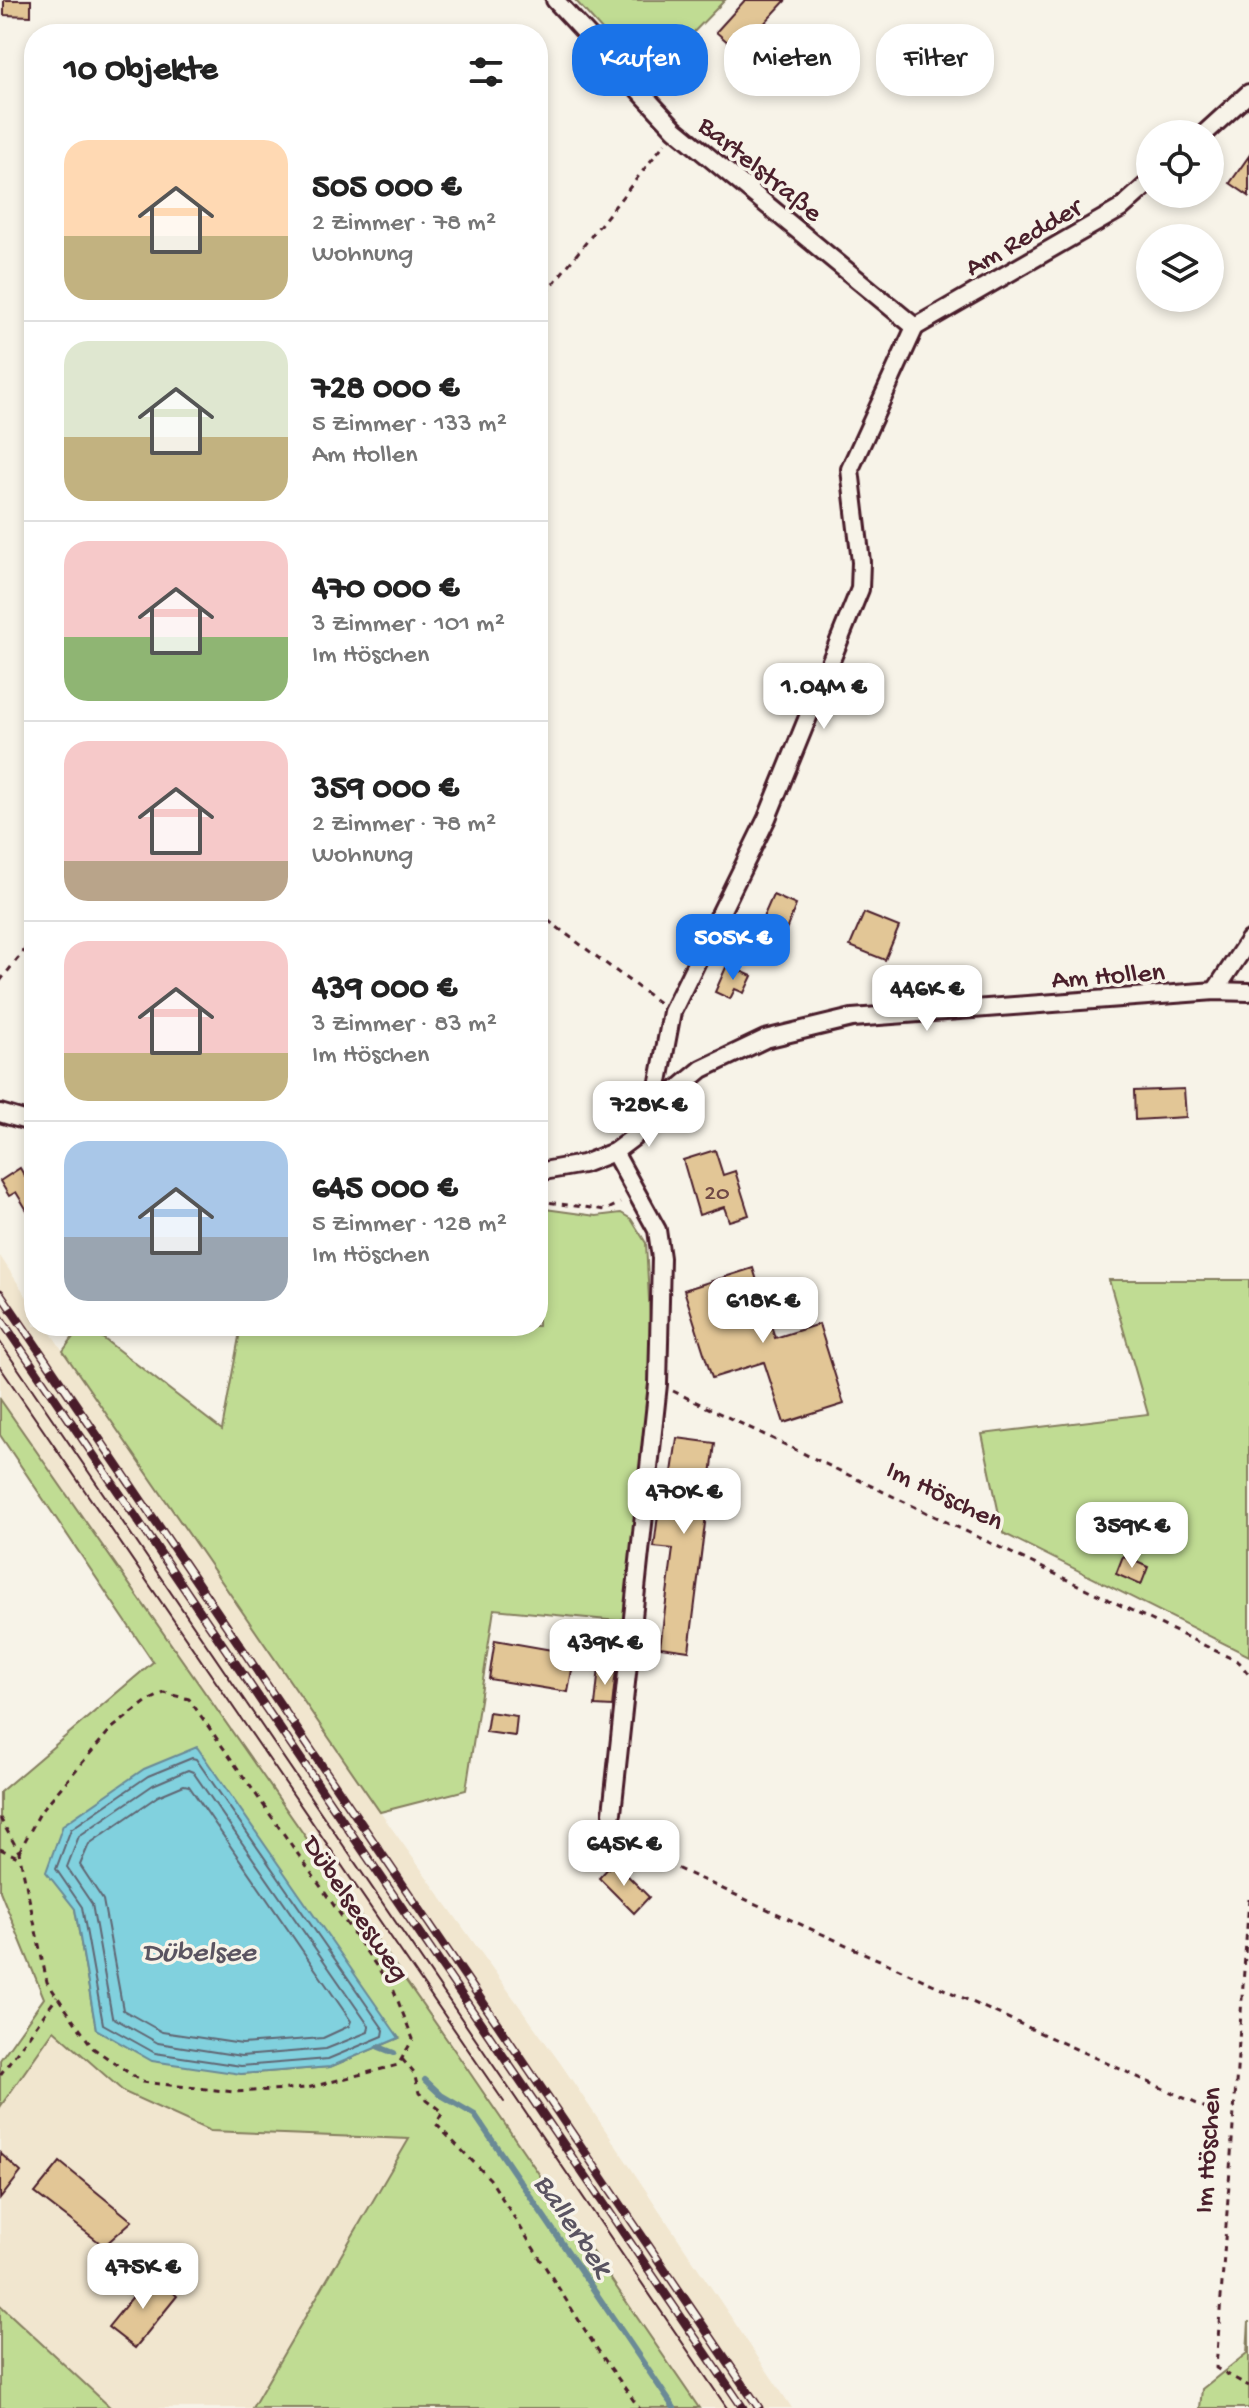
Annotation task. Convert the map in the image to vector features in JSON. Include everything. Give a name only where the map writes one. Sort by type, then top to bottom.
[{"type":"street","name":"Bartelstraße","points":[[555,0],[675,129],[915,327]]},
{"type":"street","points":[[1219,120],[1249,93]]},
{"type":"street","name":"Am Redder","points":[[915,327],[1120,209],[1136,195]]},
{"type":"street","points":[[648,1114],[658,1087],[672,1012],[767,818],[860,589],[861,562],[850,469],[915,327]]},
{"type":"street","points":[[1215,991],[1249,940]]},
{"type":"street","name":"Am Hollen","points":[[548,1170],[583,1164],[614,1152],[634,1137],[648,1114],[702,1069],[765,1039],[852,1018],[1215,991],[1249,992]]},
{"type":"street","points":[[0,1113],[24,1120]]},
{"type":"street","points":[[612,1813],[658,1384],[661,1258],[657,1230],[614,1152]]},
{"type":"path","points":[[548,290],[675,129]]},
{"type":"path","points":[[548,920],[672,1012]]},
{"type":"path","points":[[0,981],[24,951]]},
{"type":"path","points":[[548,1202],[606,1210],[617,1206],[635,1189]]},
{"type":"path","name":"Im Höschen","points":[[658,1384],[1239,1662],[1249,1675]]},
{"type":"path","points":[[1239,1662],[1249,1667]]},
{"type":"path","name":"Dübelseesweg","points":[[19,1852],[41,1811],[111,1729],[146,1702],[164,1693],[189,1699],[394,1991],[413,2039],[402,2059]]},
{"type":"path","points":[[612,1813],[616,1828],[639,1850],[1206,2108]]},
{"type":"path","points":[[0,1818],[19,1852],[47,1982],[93,2048],[142,2082],[234,2092],[307,2088],[398,2065],[402,2059],[414,2073],[419,2093],[443,2112],[436,2124],[490,2179],[595,2346],[639,2408]]},
{"type":"path","points":[[0,1849],[20,1858]]},
{"type":"path","name":"Im Höschen","points":[[1249,1899],[1216,2368],[1249,2386]]},
{"type":"path","points":[[0,2075],[57,1997]]},
{"type":"shaded area","points":[[0,1256],[24,1293],[24,1336],[53,1336],[380,1812],[561,2064],[792,2408],[699,2408],[457,2054],[0,1399]]},
{"type":"shaded area","points":[[54,2030],[124,2092],[209,2131],[409,2139],[252,2408],[111,2408],[0,2305],[0,2107]]},
{"type":"green space","points":[[575,0],[725,0],[702,24],[597,24]]},
{"type":"green space","points":[[548,1209],[596,1216],[621,1213],[631,1219],[646,1243],[652,1357],[628,1622],[494,1609],[466,1790],[380,1812],[63,1351],[74,1336],[100,1336],[222,1430],[239,1336],[548,1336]]},
{"type":"green space","points":[[1109,1280],[1249,1280],[1249,1656],[1003,1533],[982,1434],[1148,1414]]},
{"type":"green space","points":[[0,1399],[457,2054],[699,2408],[252,2408],[409,2139],[210,2131],[124,2092],[54,2030],[0,2107],[0,2060],[44,1998],[0,1891],[0,1792],[153,1662],[0,1435]],"holes":[[[75,1909],[399,2038],[330,2067],[241,2074],[96,2029]]]},
{"type":"green space","points":[[0,2305],[111,2408],[0,2408]]},
{"type":"green space","points":[[1249,2321],[1249,2408],[1200,2408],[1202,2389],[1247,2353]]},
{"type":"water","name":"Dübelsee","points":[[197,1747],[399,2038],[330,2067],[241,2074],[152,2061],[96,2029],[75,1909],[46,1872],[63,1825],[144,1769]]},
{"type":"building","points":[[4,0],[31,0],[31,16],[4,15]]},
{"type":"building","points":[[745,0],[786,0],[764,24],[724,24],[724,39],[716,32]]},
{"type":"building","points":[[1249,156],[1249,196],[1230,183]]},
{"type":"building","points":[[773,895],[796,905],[786,930],[762,920]]},
{"type":"building","points":[[864,913],[899,927],[885,960],[850,946]]},
{"type":"building","points":[[727,965],[752,976],[744,993],[735,989],[730,999],[715,992]]},
{"type":"building","points":[[1184,1089],[1186,1117],[1135,1120],[1134,1091]]},
{"type":"building","points":[[715,1150],[723,1175],[735,1171],[749,1215],[729,1221],[724,1207],[699,1215],[683,1160]]},
{"type":"building","points":[[20,1168],[24,1175],[24,1205],[16,1192],[9,1196],[0,1181]]},
{"type":"building","points":[[753,1268],[775,1338],[819,1324],[844,1404],[784,1423],[764,1362],[712,1378],[684,1290]]},
{"type":"building","points":[[677,1438],[715,1443],[689,1651],[660,1647],[673,1549],[654,1547],[661,1491],[669,1493]]},
{"type":"building","points":[[1123,1556],[1148,1567],[1141,1585],[1116,1574]]},
{"type":"building","points":[[495,1640],[575,1654],[568,1692],[489,1679]]},
{"type":"building","points":[[599,1667],[616,1669],[612,1707],[595,1706]]},
{"type":"building","points":[[489,1712],[517,1716],[515,1736],[486,1732]]},
{"type":"building","points":[[614,1862],[649,1897],[634,1913],[599,1878]]},
{"type":"building","points":[[0,2153],[21,2172],[0,2199]]},
{"type":"building","points":[[60,2162],[132,2221],[104,2246],[35,2193]]},
{"type":"building","points":[[152,2273],[177,2296],[135,2348],[108,2327]]},
{"type":"waterway","name":"Ballerbek","points":[[379,2047],[394,2053]]},
{"type":"waterway","name":"Ballerbek","points":[[425,2080],[441,2095],[475,2115],[674,2408]]},
{"type":"tram line","points":[[0,1342],[727,2408]]},
{"type":"tram line","points":[[0,1367],[504,2102]]},
{"type":"railway","points":[[0,1293],[24,1328]]},
{"type":"railway","points":[[0,1318],[743,2408]]},
{"type":"railway","points":[[29,1336],[759,2408]]}]
